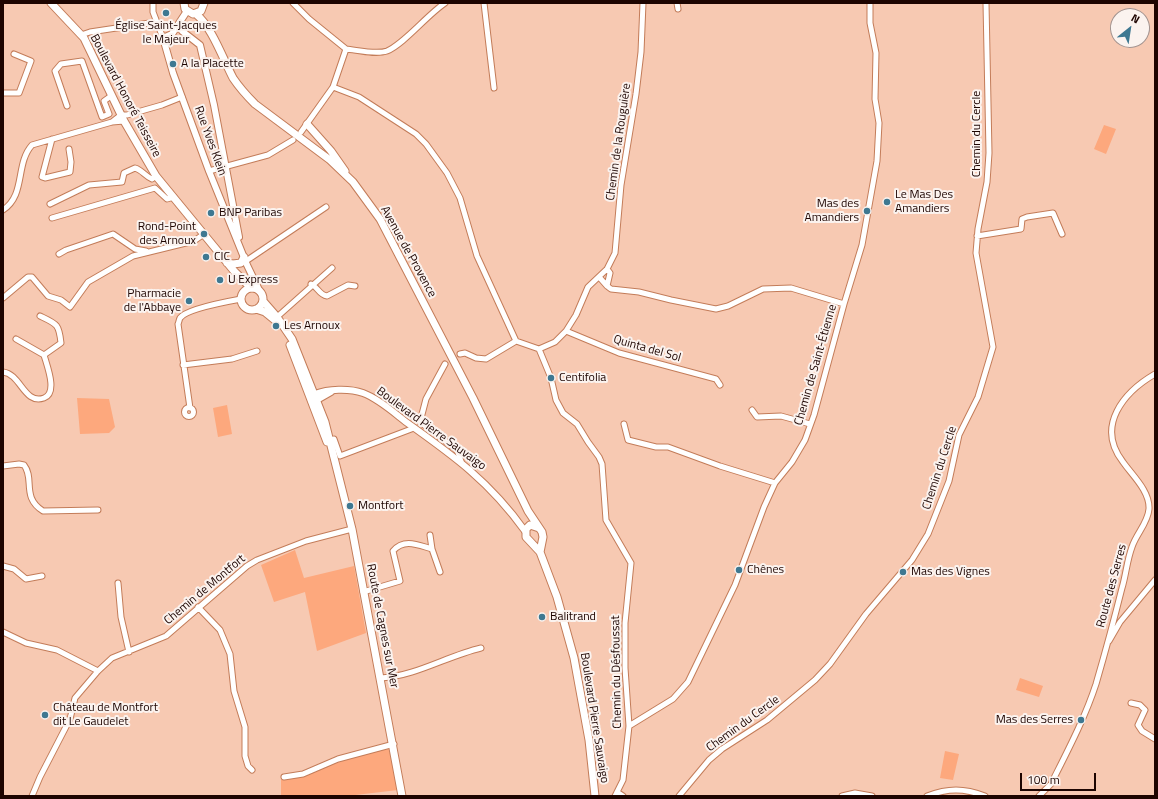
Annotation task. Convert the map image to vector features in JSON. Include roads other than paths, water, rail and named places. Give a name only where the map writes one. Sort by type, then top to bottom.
[{"type":"main road","name":"Boulevard Honoré Teisseire","points":[[51,3],[81,35],[122,118],[156,176],[248,290]]},
{"type":"main road","points":[[184,3],[187,11],[196,14],[203,6]]},
{"type":"main road","name":"Avenue de Provence","points":[[203,6],[205,24]]},
{"type":"main road","name":"Avenue de Provence","points":[[196,14],[205,24],[234,79],[244,93],[255,104],[330,160],[353,182],[380,219],[473,398],[528,511],[539,528]]},
{"type":"main road","points":[[308,124],[331,151],[353,182]]},
{"type":"main road","points":[[227,263],[241,263],[244,256]]},
{"type":"main road","points":[[248,290],[260,292],[263,301],[259,308],[256,310],[251,310],[244,306],[241,298],[248,290]]},
{"type":"main road","name":"Route de Cagnes sur Mer","points":[[263,301],[277,317],[292,339],[315,397],[334,461],[352,529],[363,592],[394,744],[402,796]]},
{"type":"main road","name":"Route de Cagnes sur Mer","points":[[256,310],[271,316],[288,341],[320,426],[328,441]]},
{"type":"main road","points":[[315,397],[321,420],[320,426]]},
{"type":"main road","name":"Avenue de Provence","points":[[526,527],[528,511]]},
{"type":"main road","points":[[526,527],[539,528],[543,537],[540,552]]},
{"type":"main road","name":"Boulevard Pierre Sauvaigo","points":[[526,527],[529,542],[540,552],[557,597],[574,658],[588,734],[595,796]]},
{"type":"main road","points":[[534,545],[542,542]]},
{"type":"street","points":[[153,3],[157,25],[163,38],[172,34],[187,11]]},
{"type":"street","points":[[293,3],[309,19],[346,49],[386,51],[398,43],[445,3]]},
{"type":"street","points":[[484,3],[494,88]]},
{"type":"street","name":"Chemin de la Rouguière","points":[[539,349],[555,342],[566,331],[576,316],[588,287],[600,278],[607,269],[615,253],[621,185],[636,94],[641,52],[643,3]]},
{"type":"street","points":[[677,3],[678,9]]},
{"type":"street","name":"Chemin de Saint-Étienne","points":[[630,726],[673,699],[688,682],[735,584],[754,530],[776,483],[792,462],[805,440],[821,392],[844,304],[862,245],[879,145],[879,123],[875,93],[876,53],[870,23],[870,3]]},
{"type":"street","name":"Chemin du Cercle","points":[[679,796],[704,766],[722,749],[767,720],[815,680],[844,646],[866,614],[903,572],[928,534],[949,481],[959,435],[978,397],[993,347],[976,253],[977,236],[987,182],[989,153],[986,3]]},
{"type":"street","points":[[81,35],[90,32],[157,25],[179,25]]},
{"type":"street","points":[[179,25],[182,31],[200,45],[226,166],[232,220],[244,256],[260,292]]},
{"type":"street","name":"Rue Yves Klein","points":[[163,38],[182,97],[209,171],[232,220]]},
{"type":"street","points":[[301,132],[333,87],[346,49]]},
{"type":"street","points":[[3,93],[19,93],[31,61],[14,54]]},
{"type":"street","points":[[68,106],[55,71],[61,64],[82,61],[102,117],[109,114],[104,101],[111,96]]},
{"type":"street","points":[[333,87],[359,97],[416,134],[426,144],[447,173],[460,198],[477,256],[516,341],[539,349]]},
{"type":"street","points":[[3,210],[10,205],[17,195],[25,152],[32,145],[112,122],[127,115],[162,105],[182,97]]},
{"type":"street","points":[[52,139],[42,177],[45,178],[70,172],[71,162],[69,149]]},
{"type":"street","points":[[209,171],[268,155],[293,140]]},
{"type":"street","points":[[50,204],[89,185],[122,182],[124,172],[132,169],[140,169],[147,177],[152,178],[156,176]]},
{"type":"street","points":[[52,218],[155,188],[167,199],[174,197]]},
{"type":"street","points":[[244,256],[326,207]]},
{"type":"street","points":[[977,236],[1021,229],[1022,220],[1027,216],[1053,213],[1062,234]]},
{"type":"street","points":[[59,254],[66,250],[113,234],[135,249],[147,252]]},
{"type":"street","points":[[3,298],[28,277],[32,277],[48,296],[61,300],[70,308],[88,282],[133,256],[194,241],[204,234]]},
{"type":"street","points":[[277,317],[294,304],[311,284],[332,268]]},
{"type":"street","points":[[607,269],[610,273],[607,286]]},
{"type":"street","points":[[248,290],[253,277]]},
{"type":"street","points":[[600,278],[611,289],[639,292],[716,309],[728,306],[763,289],[791,288],[844,304]]},
{"type":"street","points":[[311,284],[316,286],[321,294],[327,296],[348,285],[355,286]]},
{"type":"street","points":[[190,408],[178,324],[180,318],[187,313],[228,300],[241,298]]},
{"type":"street","points":[[40,316],[56,324],[59,328],[61,343],[44,355]]},
{"type":"street","name":"Quinta del Sol","points":[[566,331],[618,353],[716,379],[720,385]]},
{"type":"street","points":[[3,372],[13,375],[31,398],[38,400],[46,397],[50,392],[52,386],[44,355],[16,339]]},
{"type":"street","points":[[288,341],[294,350],[315,397]]},
{"type":"street","points":[[460,354],[465,353],[476,358],[486,359],[516,341]]},
{"type":"street","name":"Chemin du Désfoussat","points":[[539,349],[551,378],[556,400],[563,413],[577,424],[599,457],[602,464],[606,520],[631,563],[625,623],[625,668],[630,726],[624,780],[616,794]]},
{"type":"street","points":[[183,365],[232,359],[257,351]]},
{"type":"street","points":[[445,364],[426,399],[420,422],[457,450],[461,461]]},
{"type":"street","name":"Route des Serres","points":[[1040,796],[1051,784],[1074,737],[1095,686],[1132,546],[1145,520],[1149,508],[1145,494],[1136,479],[1121,461],[1114,445],[1112,427],[1113,418],[1126,396],[1142,382],[1155,374]]},
{"type":"street","name":"Boulevard Pierre Sauvaigo","points":[[315,397],[333,391],[353,390],[373,398],[461,461],[526,527]]},
{"type":"street","points":[[752,410],[757,417],[780,416],[810,424]]},
{"type":"street","points":[[624,424],[628,440],[656,447],[668,447],[720,466],[776,483]]},
{"type":"street","points":[[328,441],[334,439],[340,456],[414,428]]},
{"type":"street","points":[[3,466],[19,464],[24,466],[28,473],[31,499],[38,508],[43,511],[98,510]]},
{"type":"street","name":"Chemin de Montfort","points":[[32,796],[40,777],[59,743],[70,719],[75,698],[98,671],[112,658],[166,636],[198,607],[256,560],[306,541],[352,529]]},
{"type":"street","points":[[430,535],[432,549],[440,572]]},
{"type":"street","points":[[363,592],[400,580],[392,551],[396,546],[402,543],[409,543],[432,549]]},
{"type":"street","points":[[3,566],[14,569],[26,579],[42,576]]},
{"type":"street","points":[[1107,643],[1120,622],[1155,580]]},
{"type":"street","points":[[118,583],[121,617],[128,652]]},
{"type":"street","points":[[198,607],[220,630],[230,654],[234,691],[246,728],[245,756],[248,766],[252,770]]},
{"type":"street","points":[[3,632],[26,643],[57,650],[98,671]]},
{"type":"street","points":[[381,678],[394,677],[447,660],[462,652],[481,648]]},
{"type":"street","points":[[1131,704],[1140,705],[1145,710],[1138,725],[1142,732],[1155,738]]},
{"type":"street","points":[[284,777],[303,774],[338,759],[394,744]]},
{"type":"street","points":[[927,796],[941,791],[958,788],[985,796]]},
{"type":"street","points":[[842,796],[854,793],[872,796]]},
{"type":"street","points":[[616,794],[623,796]]},
{"type":"place","name":"Église Saint-Jacques le Majeur","points":[[166,13]]},
{"type":"place","name":"A la Placette","points":[[173,64]]},
{"type":"place","name":"Le Mas Des Amandiers","points":[[887,202]]},
{"type":"place","name":"Mas des Amandiers","points":[[867,211]]},
{"type":"place","name":"BNP Paribas","points":[[211,213]]},
{"type":"place","name":"Rond-Point des Arnoux","points":[[204,234]]},
{"type":"place","name":"CIC","points":[[206,257]]},
{"type":"place","name":"U Express","points":[[220,280]]},
{"type":"place","name":"Pharmacie de l'Abbaye","points":[[189,301]]},
{"type":"place","name":"Les Arnoux","points":[[276,326]]},
{"type":"place","name":"Centifolia","points":[[551,378]]},
{"type":"place","name":"Montfort","points":[[350,506]]},
{"type":"place","name":"Chênes","points":[[739,570]]},
{"type":"place","name":"Mas des Vignes","points":[[903,572]]},
{"type":"place","name":"Balitrand","points":[[542,617]]},
{"type":"place","name":"Château de Montfort dit Le Gaudelet","points":[[45,715]]},
{"type":"place","name":"Mas des Serres","points":[[1081,720]]}]
